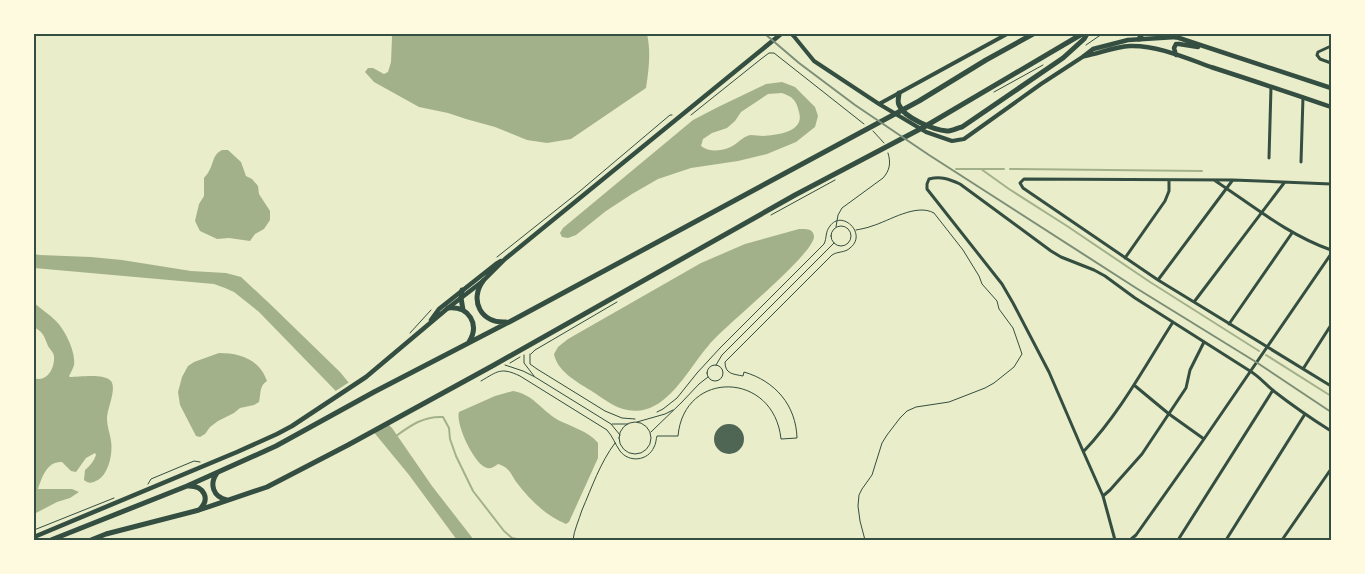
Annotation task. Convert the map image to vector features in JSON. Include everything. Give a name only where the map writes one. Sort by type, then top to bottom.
[{"type":"highway","points":[[90,540],[106,534],[199,510],[267,487],[391,422],[578,318],[716,238],[924,127],[1082,34]]},
{"type":"highway","points":[[899,93],[898,105],[904,112],[918,121],[935,129],[949,131],[962,127],[1063,58],[1088,34]]},
{"type":"highway","points":[[1170,34],[1176,37]]},
{"type":"highway","points":[[51,540],[187,486],[276,446],[919,100],[1031,35]]},
{"type":"highway","points":[[483,281],[477,295],[480,311],[493,321],[513,320]]},
{"type":"highway","points":[[462,290],[463,310]]},
{"type":"highway","points":[[448,308],[453,307],[463,310],[470,317],[474,326],[472,336],[467,344]]},
{"type":"highway","points":[[220,471],[214,478],[214,492],[221,498],[230,500]]},
{"type":"highway","points":[[187,486],[196,486],[203,491],[204,504],[199,510]]},
{"type":"main road","points":[[34,537],[260,442],[292,426],[366,378],[448,308],[483,281],[505,259],[781,34]]},
{"type":"main road","points":[[1084,56],[1093,49],[1141,36],[1176,37],[1331,88]]},
{"type":"main road","points":[[1176,55],[1174,48],[1177,44],[1214,50]]},
{"type":"main road","points":[[1084,56],[1130,46],[1147,47],[1331,107]]},
{"type":"main road","points":[[428,325],[439,309],[505,259]]},
{"type":"street","points":[[793,34],[814,61],[932,135],[952,141],[964,138],[1084,56]]},
{"type":"street","points":[[880,104],[1007,34]]},
{"type":"street","points":[[1331,46],[1318,52],[1317,55],[1320,59],[1331,62]]},
{"type":"street","points":[[1269,158],[1271,87]]},
{"type":"street","points":[[1301,162],[1303,97]]},
{"type":"street","points":[[888,109],[891,98]]},
{"type":"street","points":[[1115,540],[1103,496],[1049,372],[1002,284],[927,190],[926,184],[929,179],[948,178],[960,184],[1051,251],[1061,257],[1100,272],[1135,298],[1262,378],[1273,390],[1331,431]]},
{"type":"street","points":[[1331,184],[1232,180],[1024,180],[1020,183],[1023,188],[1158,280],[1331,386]]},
{"type":"street","points":[[1125,258],[1165,201],[1169,191],[1169,180]]},
{"type":"street","points":[[1130,540],[1136,535],[1204,439],[1331,252],[1292,233],[1214,180]]},
{"type":"street","points":[[1158,280],[1232,180]]},
{"type":"street","points":[[1194,302],[1284,183]]},
{"type":"street","points":[[1229,324],[1292,233]]},
{"type":"street","points":[[1084,451],[1101,433],[1134,385],[1173,322]]},
{"type":"street","points":[[1303,369],[1331,325]]},
{"type":"street","points":[[1103,496],[1142,454],[1169,414],[1186,388],[1190,370],[1204,342]]},
{"type":"street","points":[[1134,385],[1169,414],[1204,439]]},
{"type":"street","points":[[1178,540],[1273,390]]},
{"type":"street","points":[[1226,540],[1305,414]]},
{"type":"street","points":[[1282,540],[1331,469]]},
{"type":"lane","points":[[843,226],[851,236],[849,242],[844,246],[834,244],[832,232],[836,228],[843,226]]},
{"type":"lane","points":[[708,377],[709,367],[716,365],[722,356],[834,244]]},
{"type":"lane","points":[[524,355],[524,363],[535,377]]},
{"type":"lane","points":[[708,377],[715,381],[722,376],[722,369],[716,365]]},
{"type":"lane","points":[[505,366],[514,367],[535,377],[611,424],[620,435]]},
{"type":"lane","points":[[650,433],[698,384],[708,377]]},
{"type":"lane","points":[[611,424],[637,422],[665,414],[676,408]]},
{"type":"lane","points":[[628,424],[621,431],[620,435],[620,441],[624,450],[634,454],[644,452],[648,448],[651,438],[650,433],[645,426],[637,422]]},
{"type":"path","points":[[691,114],[769,53],[774,53],[870,128],[886,146]]},
{"type":"path","points":[[494,259],[670,116],[677,115]]},
{"type":"path","points":[[836,228],[838,215],[842,208],[883,178],[888,172],[890,166],[888,152]]},
{"type":"path","points":[[855,230],[872,226],[912,211],[930,210],[963,250],[986,291],[997,301],[1002,314],[1014,328],[1022,354],[1014,367],[986,388],[949,402],[907,411],[900,418],[886,435],[872,475],[859,495],[858,506],[865,540]]},
{"type":"path","points":[[481,380],[502,370],[513,372],[608,430],[622,454],[634,459],[645,457],[650,453],[657,436],[678,436],[680,420],[696,398],[713,390],[730,387],[750,391],[764,401],[777,420],[781,440],[798,438],[795,420],[779,392],[771,384],[753,375],[744,372],[743,376],[729,372],[726,369],[725,362],[832,255],[852,248],[856,236],[851,224],[837,221],[832,223],[828,228],[824,244],[720,348],[677,398],[657,412]]},
{"type":"path","points":[[406,338],[435,307]]},
{"type":"path","points":[[530,354],[530,364],[605,411],[622,418],[642,418]]},
{"type":"path","points":[[573,540],[575,528],[596,476],[615,442]]},
{"type":"path","points":[[148,484],[151,479],[194,461],[201,462]]},
{"type":"path","points":[[34,530],[114,498]]},
{"type":"shaded area","points":[[391,34],[647,34],[649,61],[646,88],[571,139],[547,143],[527,140],[495,127],[448,113],[419,107],[374,82],[365,72],[368,68],[373,68],[384,74],[388,72],[391,62]]},
{"type":"shaded area","points":[[782,82],[795,87],[815,107],[818,116],[815,127],[796,142],[767,154],[738,161],[691,168],[658,179],[606,211],[576,235],[568,238],[562,237],[560,233],[563,228],[693,120],[766,84]],"holes":[[[782,93],[794,100],[797,105],[800,119],[794,128],[775,135],[752,135],[722,150],[709,150],[701,146],[703,139],[712,133],[727,128],[741,112],[768,94]]]},
{"type":"shaded area","points":[[222,150],[228,150],[241,162],[246,176],[252,179],[258,186],[259,194],[270,211],[270,220],[264,229],[255,234],[250,241],[229,238],[217,239],[200,231],[195,221],[199,204],[204,196],[204,178],[209,172],[215,157]]},
{"type":"shaded area","points":[[799,229],[810,230],[814,236],[811,245],[801,258],[709,345],[675,389],[659,403],[641,410],[625,410],[604,400],[574,380],[559,366],[554,354],[558,347],[568,339],[701,263],[745,244]]},
{"type":"shaded area","points":[[34,254],[122,260],[191,271],[226,273],[241,277],[340,372],[359,395],[392,428],[432,486],[474,540],[457,540],[409,475],[363,419],[259,312],[234,292],[214,284],[34,268]]},
{"type":"shaded area","points":[[34,303],[56,321],[69,342],[74,366],[69,376],[103,377],[111,381],[113,385],[107,414],[111,451],[105,473],[94,482],[89,483],[84,480],[85,470],[93,461],[95,453],[86,458],[76,472],[71,471],[62,462],[52,464],[46,471],[38,489],[72,489],[79,492],[36,513],[34,512],[34,378],[43,378],[52,370],[54,356],[43,335],[34,327]]},
{"type":"shaded area","points":[[219,353],[234,354],[254,362],[264,373],[267,381],[261,388],[259,402],[240,408],[218,421],[205,434],[200,437],[196,436],[180,405],[178,392],[182,377],[188,366],[194,362]]},
{"type":"shaded area","points":[[513,391],[526,395],[558,420],[585,432],[598,443],[598,458],[569,522],[566,524],[552,517],[539,507],[505,467],[498,464],[487,468],[482,465],[471,452],[463,434],[459,412],[495,396]]},
{"type":"pier","points":[[351,381],[389,422],[371,432],[334,392]]},
{"type":"building","points":[[729,424],[740,428],[744,439],[740,450],[729,454],[718,450],[714,439],[718,428]]},
{"type":"waterway","points":[[956,169],[1004,169]]},
{"type":"waterway","points":[[981,169],[1150,282],[1259,351]]},
{"type":"waterway","points":[[1010,169],[1202,171]]},
{"type":"waterway","points":[[1266,355],[1331,396]]},
{"type":"waterway","points":[[396,436],[412,425],[424,420],[443,417],[449,428],[450,439],[456,456],[473,491],[504,531],[512,538],[521,540]]},
{"type":"railway","points":[[765,34],[799,63],[855,105],[929,155],[1136,288],[1256,362],[1331,412]]}]
